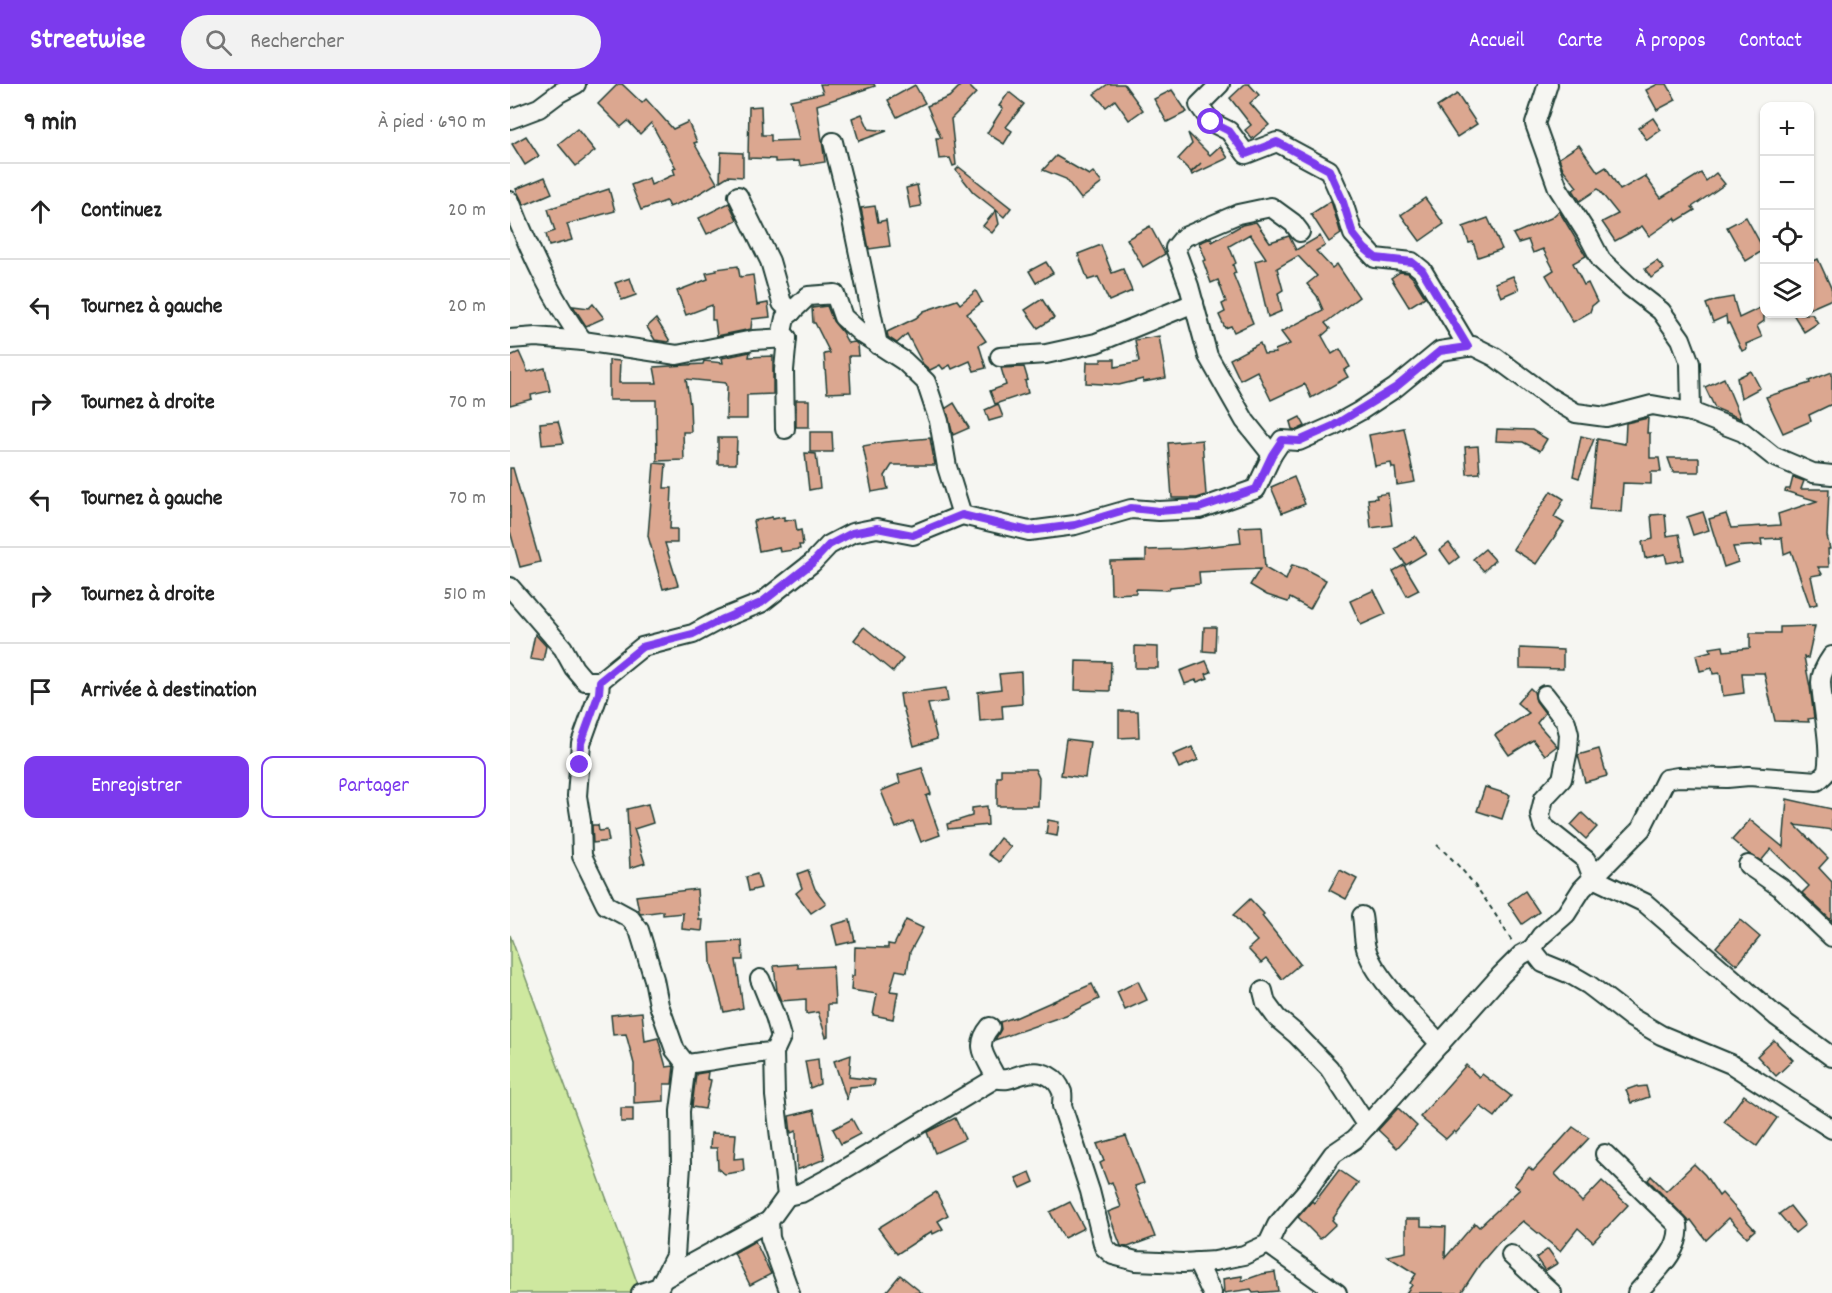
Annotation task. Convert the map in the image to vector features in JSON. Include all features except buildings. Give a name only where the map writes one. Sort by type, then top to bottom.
[{"type":"street","points":[[510,119],[539,108],[576,84]]},
{"type":"street","points":[[1220,84],[1199,105],[1211,122],[1229,131],[1246,154],[1277,142],[1329,170],[1342,199],[1353,234],[1376,258],[1412,262],[1422,270],[1468,347]]},
{"type":"street","points":[[1548,84],[1535,124],[1558,188],[1601,260],[1661,311],[1681,339],[1690,363],[1691,412]]},
{"type":"street","points":[[833,142],[878,345]]},
{"type":"street","points":[[738,196],[770,261],[782,303],[792,312]]},
{"type":"street","points":[[510,201],[542,276],[562,312],[583,341]]},
{"type":"street","points":[[1272,455],[1245,421],[1208,356],[1194,303],[1175,248],[1184,237],[1238,214],[1271,207],[1293,223],[1300,232]]},
{"type":"street","points":[[785,429],[784,370],[787,338],[782,332],[785,318],[808,296],[835,294],[843,317],[861,333],[904,361],[926,382],[939,421],[947,467],[962,515]]},
{"type":"street","points":[[1000,357],[1046,354],[1096,343],[1194,303]]},
{"type":"street","points":[[510,339],[536,337],[583,341],[677,355],[753,340],[787,338]]},
{"type":"street","points":[[510,587],[563,648],[574,668],[585,681],[600,681],[642,647],[693,634],[761,603],[812,563],[829,545],[852,533],[877,528],[913,535],[962,515],[1029,531],[1075,525],[1131,508],[1159,511],[1199,508],[1256,489],[1272,455],[1282,440],[1299,441],[1360,411],[1395,388],[1440,351],[1473,346],[1495,357],[1549,397],[1576,413],[1606,417],[1652,405],[1691,412],[1743,432],[1773,456],[1814,473],[1832,475]]},
{"type":"street","points":[[990,1027],[982,1037],[981,1048],[996,1078],[1005,1081],[1027,1073],[1039,1072],[1052,1076],[1062,1092],[1062,1106],[1090,1191],[1104,1247],[1113,1255],[1136,1261],[1197,1262],[1244,1255],[1268,1244],[1277,1225],[1308,1190],[1333,1154],[1356,1139],[1462,1017],[1541,936],[1566,914],[1582,889],[1641,829],[1666,779],[1749,776],[1817,781],[1827,773],[1830,756],[1829,733],[1821,681],[1832,656]]},
{"type":"street","points":[[600,681],[599,693],[581,743],[578,796],[582,856],[606,905],[630,918],[639,930],[654,979],[659,1005],[675,1050],[686,1064],[680,1111],[681,1166],[675,1256],[659,1287],[641,1293]]},
{"type":"street","points":[[1545,696],[1566,722],[1569,734],[1562,779],[1544,798],[1540,815],[1543,826],[1586,860],[1593,878],[1645,903],[1776,1016],[1832,1057]]},
{"type":"street","points":[[1748,865],[1780,887],[1832,937]]},
{"type":"street","points":[[1362,916],[1366,947],[1374,966],[1440,1044]]},
{"type":"street","points":[[1527,952],[1543,963],[1589,985],[1632,1018],[1661,1035],[1731,1064],[1832,1129]]},
{"type":"street","points":[[760,979],[781,1037],[774,1052],[775,1096],[787,1196]]},
{"type":"street","points":[[1263,991],[1266,1003],[1276,1018],[1296,1034],[1329,1068],[1367,1126]]},
{"type":"street","points":[[686,1064],[759,1052],[774,1052]]},
{"type":"street","points":[[665,1278],[769,1221],[787,1196],[801,1193],[831,1177],[996,1078]]},
{"type":"street","points":[[1605,1154],[1678,1225],[1679,1236],[1671,1252],[1637,1293]]},
{"type":"street","points":[[769,1221],[770,1238],[790,1293]]},
{"type":"street","points":[[1268,1244],[1337,1293]]},
{"type":"street","points":[[1511,1255],[1552,1293]]},
{"type":"street","points":[[1197,1262],[1212,1293]]},
{"type":"path","points":[[1437,845],[1461,867],[1527,952]]},
{"type":"green space","points":[[510,935],[641,1293],[510,1293]]},
{"type":"route","points":[[580,765],[581,743],[599,693],[600,681],[642,647],[693,634],[761,603],[791,581],[829,545],[852,533],[877,528],[913,535],[962,515],[1029,531],[1075,525],[1131,508],[1159,511],[1199,508],[1256,489],[1272,455],[1282,440],[1299,441],[1333,426],[1395,388],[1440,351],[1468,347],[1422,270],[1412,262],[1376,258],[1353,234],[1342,199],[1329,170],[1277,142],[1246,154],[1229,131],[1211,122]]}]
